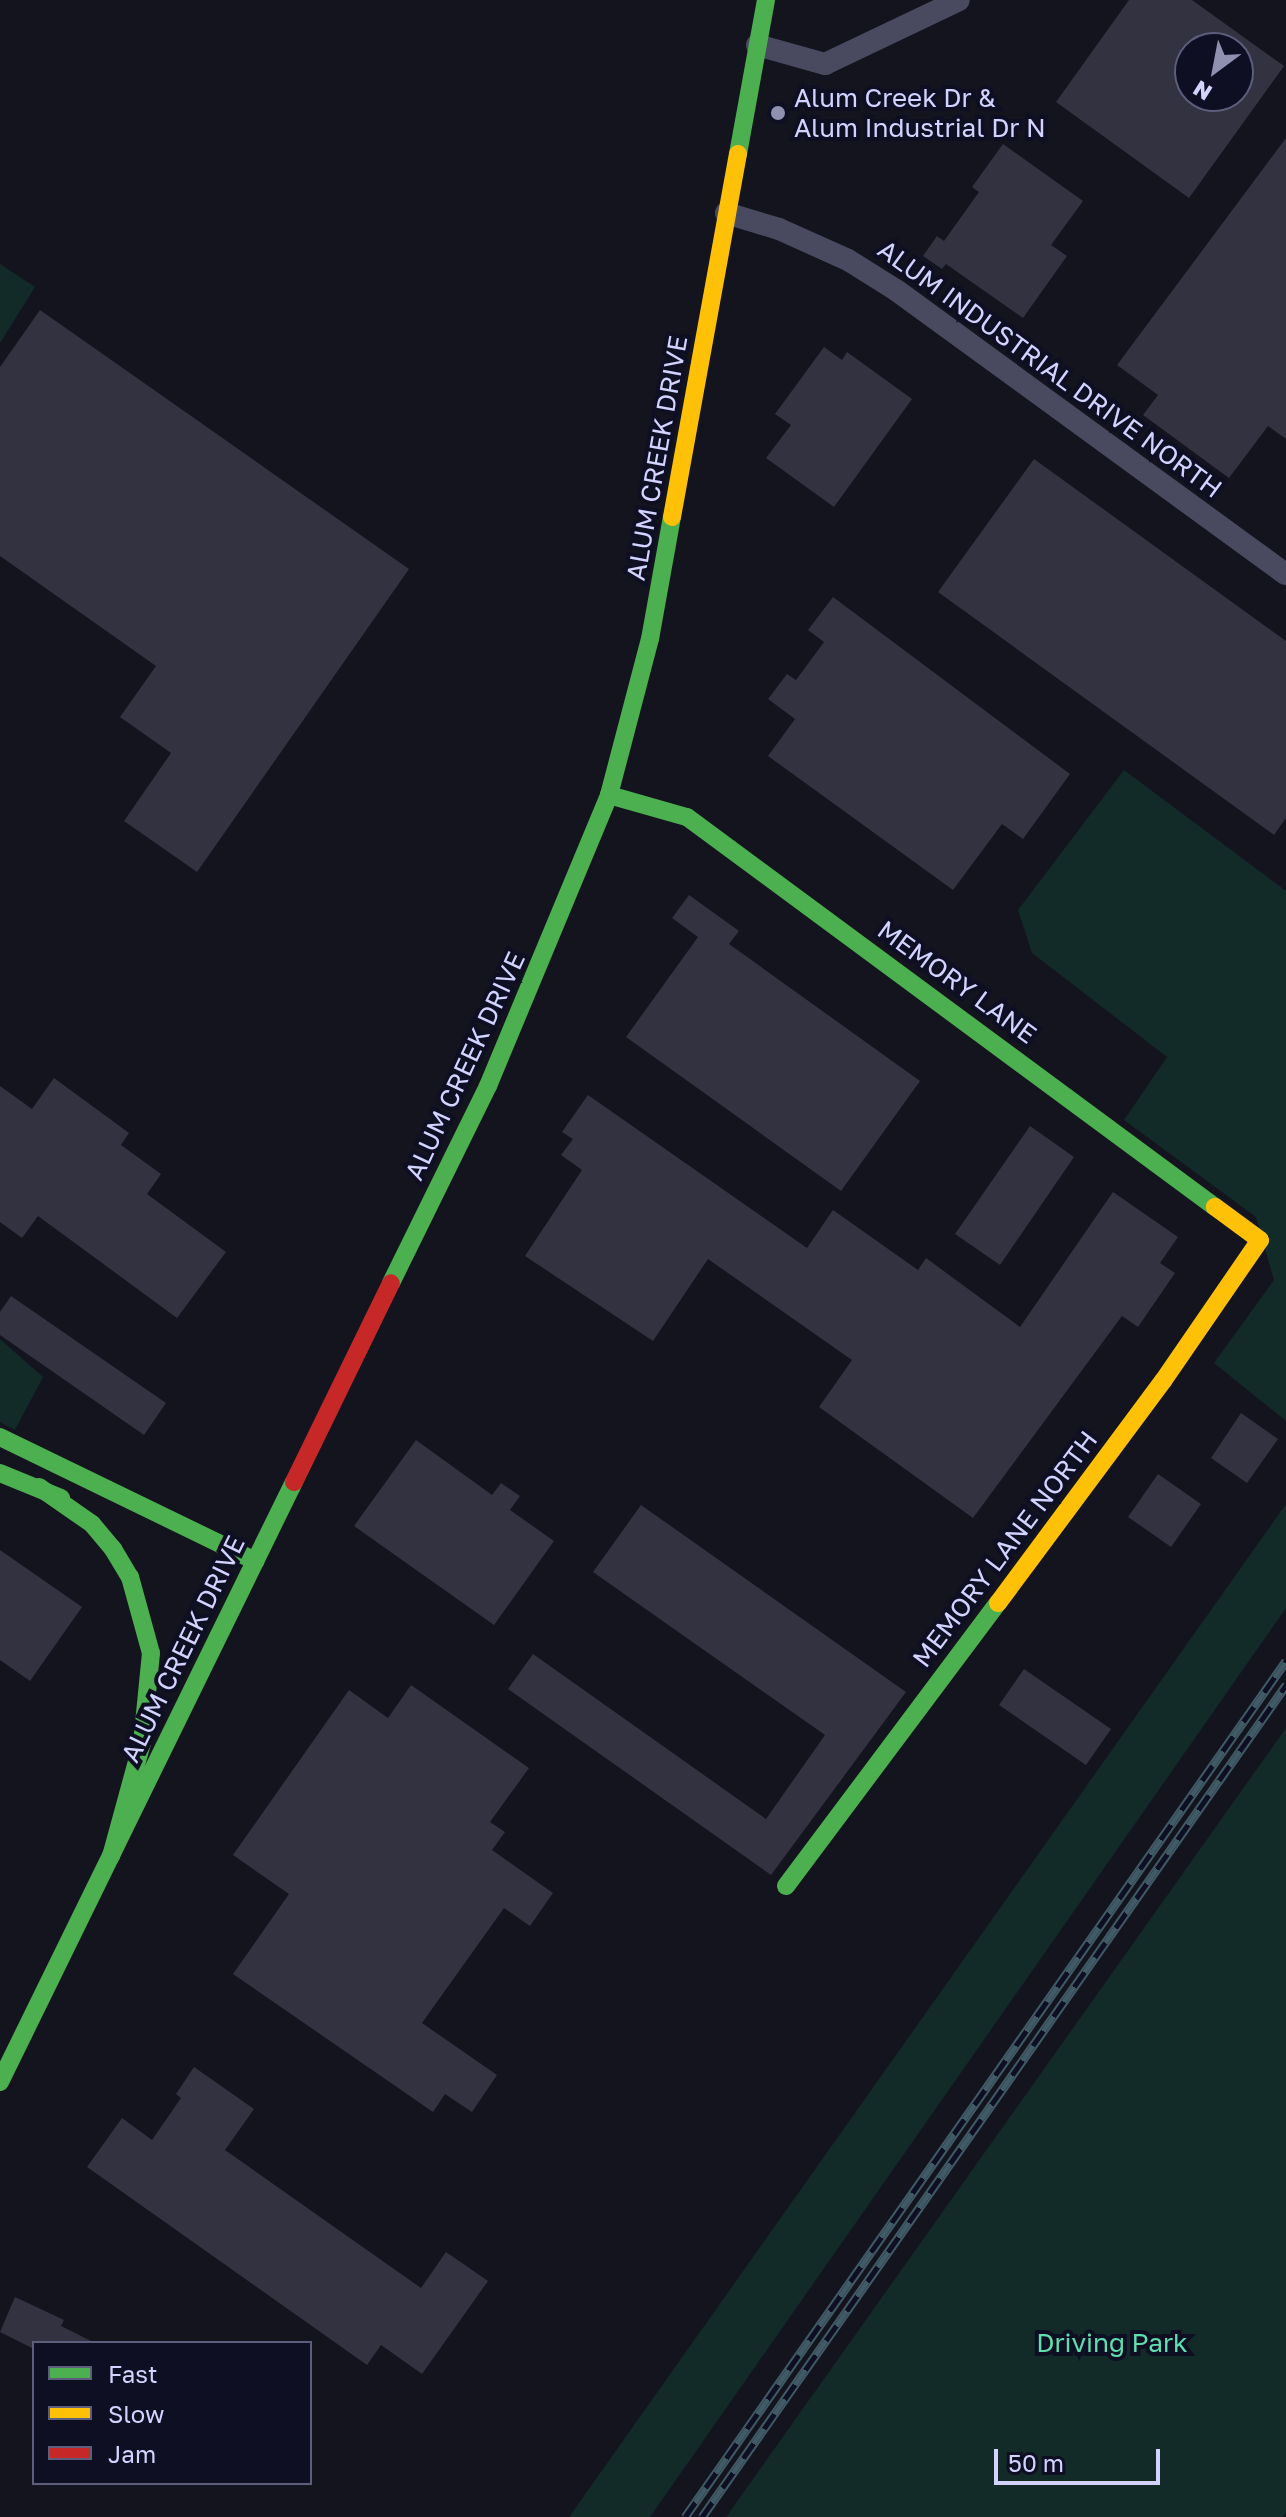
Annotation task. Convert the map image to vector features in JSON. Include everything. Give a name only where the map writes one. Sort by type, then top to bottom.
[{"type":"main road","name":"ALUM CREEK DRIVE","points":[[0,2082],[520,1018],[609,795],[650,639],[766,0]]},
{"type":"main road","name":"MEMORY LANE","points":[[609,795],[687,817],[1260,1240]]},
{"type":"main road","name":"MEMORY LANE NORTH","points":[[786,1886],[1145,1405],[1260,1240]]},
{"type":"main road","points":[[0,1437],[255,1561]]},
{"type":"main road","points":[[0,1473],[39,1487],[121,1526]]},
{"type":"main road","points":[[39,1487],[92,1524],[113,1549],[130,1577],[149,1641],[151,1688],[142,1743],[111,1856]]},
{"type":"main road","points":[[229,1568],[255,1561]]},
{"type":"street","points":[[757,45],[825,64],[959,0]]},
{"type":"street","name":"ALUM INDUSTRIAL DRIVE NORTH","points":[[726,213],[779,229],[848,260],[896,290],[1286,574]]},
{"type":"green space","points":[[0,264],[35,287],[0,343]]},
{"type":"green space","points":[[1124,770],[1286,891],[1286,1421],[1214,1363],[1274,1280],[1256,1217],[1124,1120],[1167,1057],[1032,953],[1018,910]]},
{"type":"green space","points":[[0,1339],[43,1377],[15,1430],[0,1422]]},
{"type":"green space","points":[[1286,1504],[1286,1608],[650,2517],[569,2517]]},
{"type":"green space","name":"Driving Park","points":[[1286,1728],[1286,2512],[1283,2517],[726,2517]]},
{"type":"building","points":[[1129,0],[1192,0],[1237,32],[1174,32],[1174,112],[1251,112],[1189,198],[1056,102]]},
{"type":"building","points":[[1254,44],[1284,66],[1254,108]]},
{"type":"building","points":[[1286,138],[1286,439],[1268,426],[1229,478],[1143,415],[1158,395],[1117,365]]},
{"type":"building","points":[[1003,144],[1083,201],[1051,245],[1067,256],[1023,318],[946,264],[942,269],[923,256],[937,236],[944,241],[979,192],[972,187]]},
{"type":"building","points":[[40,310],[409,569],[197,872],[124,821],[171,753],[120,717],[156,666],[0,556],[0,367]]},
{"type":"building","points":[[824,347],[842,360],[847,352],[912,399],[834,507],[766,458],[791,425],[775,414]]},
{"type":"building","points":[[1034,459],[1286,641],[1286,818],[1274,835],[938,592]]},
{"type":"building","points":[[833,597],[1070,774],[1023,839],[1002,824],[953,890],[768,756],[795,719],[768,699],[787,674],[796,680],[824,642],[808,630]]},
{"type":"building","points":[[689,895],[739,931],[729,944],[920,1081],[841,1191],[626,1037],[698,937],[672,918]]},
{"type":"building","points":[[54,1078],[129,1133],[121,1145],[161,1174],[147,1194],[226,1252],[177,1318],[38,1216],[22,1238],[0,1222],[0,1086],[32,1109]]},
{"type":"building","points":[[588,1095],[807,1248],[833,1210],[918,1270],[926,1258],[1020,1327],[1113,1192],[1178,1237],[1160,1263],[1175,1273],[1138,1327],[1122,1316],[973,1518],[819,1407],[852,1360],[708,1259],[653,1341],[525,1256],[582,1170],[561,1155],[573,1139],[562,1132]]},
{"type":"building","points":[[1030,1126],[1074,1157],[1000,1265],[955,1234]]},
{"type":"building","points":[[11,1296],[166,1403],[144,1435],[0,1335],[0,1312]]},
{"type":"building","points":[[1241,1413],[1278,1439],[1247,1483],[1211,1458]]},
{"type":"building","points":[[416,1440],[492,1495],[501,1483],[520,1496],[510,1510],[554,1541],[494,1625],[354,1526]]},
{"type":"building","points":[[1158,1474],[1201,1504],[1171,1547],[1128,1517]]},
{"type":"building","points":[[641,1505],[906,1692],[771,1875],[508,1689],[533,1654],[766,1819],[825,1735],[593,1572]]},
{"type":"building","points":[[0,1550],[82,1607],[30,1681],[0,1660]]},
{"type":"building","points":[[1024,1669],[1111,1729],[1086,1765],[999,1705]]},
{"type":"building","points":[[411,1685],[529,1768],[490,1822],[505,1832],[492,1850],[553,1893],[530,1926],[504,1908],[422,2023],[497,2075],[472,2112],[445,2094],[433,2112],[233,1974],[289,1894],[233,1855],[349,1690],[388,1718]]},
{"type":"building","points":[[194,2067],[254,2109],[225,2150],[421,2288],[446,2252],[488,2281],[422,2374],[381,2345],[367,2365],[87,2167],[122,2118],[152,2140],[181,2098],[176,2094]]},
{"type":"building","points":[[15,2297],[64,2320],[61,2326],[91,2341],[32,2341],[32,2348],[0,2332]]},
{"type":"railway","points":[[685,2517],[1286,1661]]},
{"type":"railway","points":[[702,2517],[1286,1685]]},
{"type":"traffic: fast","points":[[738,154],[766,0]]},
{"type":"traffic: fast","points":[[391,1283],[488,1086],[609,795],[650,639],[672,517]]},
{"type":"traffic: fast","points":[[609,795],[687,817],[1215,1207]]},
{"type":"traffic: fast","points":[[0,1437],[255,1561]]},
{"type":"traffic: fast","points":[[0,1473],[61,1498]]},
{"type":"traffic: fast","points":[[0,2082],[294,1482]]},
{"type":"traffic: fast","points":[[39,1487],[92,1524],[113,1549],[130,1577],[151,1653],[142,1743],[111,1856]]},
{"type":"traffic: fast","points":[[786,1886],[998,1603]]},
{"type":"traffic: slow","points":[[672,517],[738,154]]},
{"type":"traffic: slow","points":[[998,1603],[1163,1381],[1260,1240],[1215,1207]]},
{"type":"traffic: jam","points":[[294,1482],[391,1283]]},
{"type":"place","name":"Alum Creek Dr & Alum Industrial Dr N","points":[[778,113]]}]
